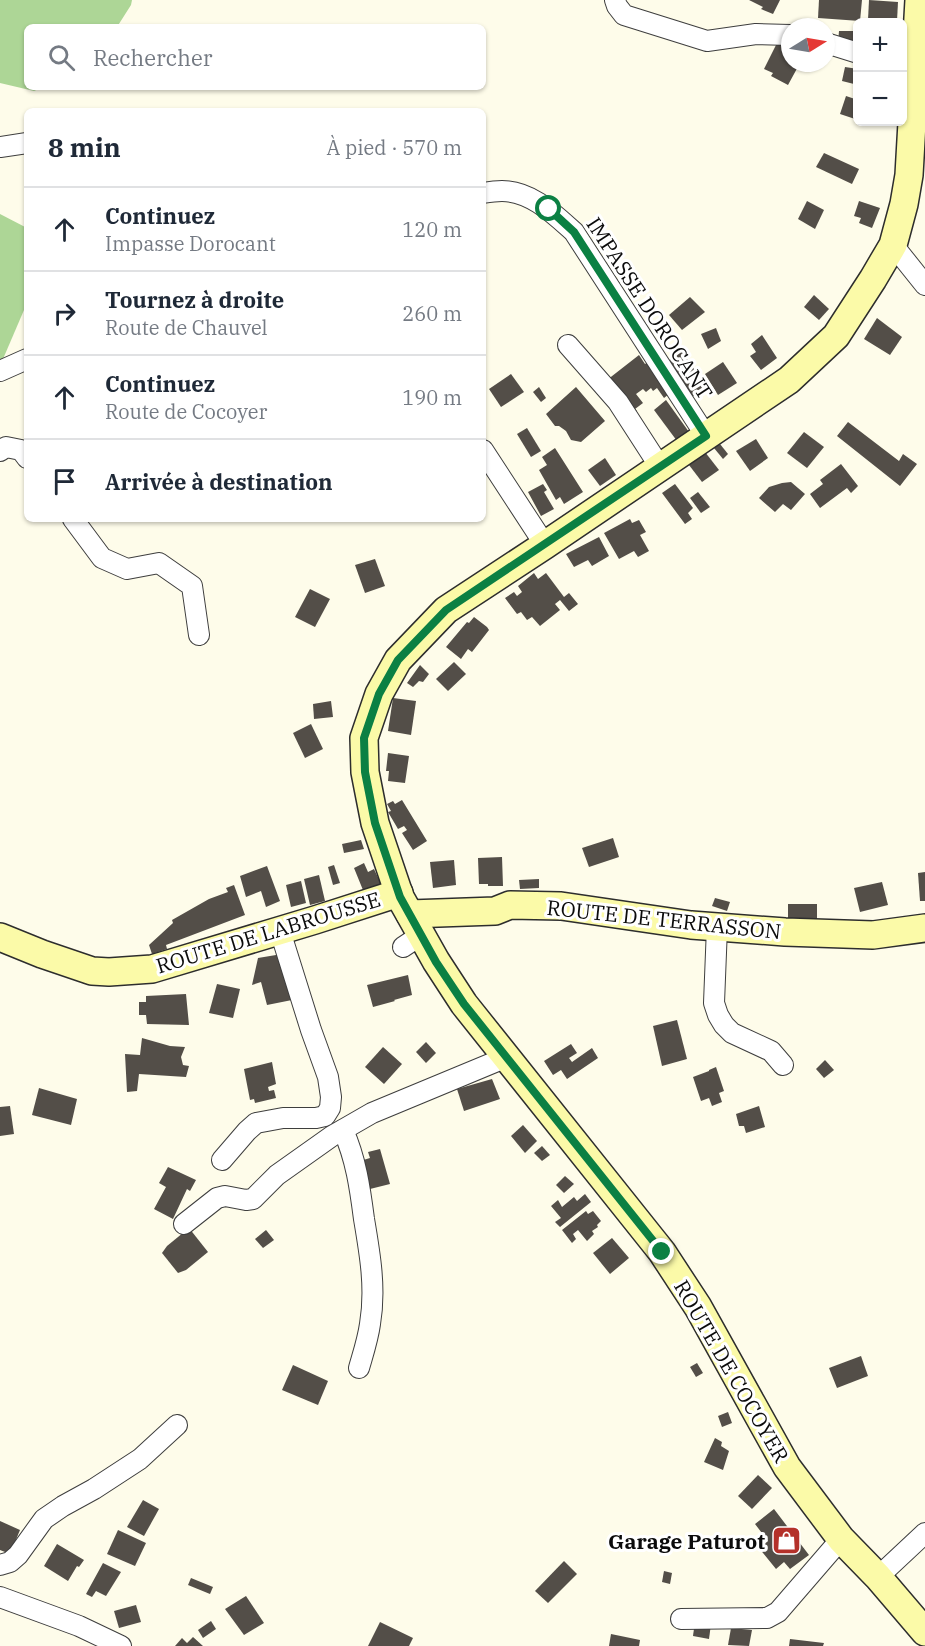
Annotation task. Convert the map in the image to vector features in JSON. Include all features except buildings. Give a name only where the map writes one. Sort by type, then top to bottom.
[{"type":"main road","name":"ROUTE DE COCOYER","points":[[919,0],[921,38],[909,75],[909,175],[904,204],[893,245],[837,336],[789,380],[446,610],[398,660],[379,694],[364,738],[365,772],[375,823],[410,921],[464,1004],[662,1252],[698,1307],[788,1467],[841,1539],[878,1576],[925,1632]]},
{"type":"main road","name":"ROUTE DE TERRASSON","points":[[410,921],[494,897],[510,905]]},
{"type":"main road","name":"ROUTE DE TERRASSON","points":[[410,921],[432,927],[449,912],[495,911],[510,905],[561,906],[691,925],[785,932],[873,935],[925,927]]},
{"type":"main road","name":"ROUTE DE LABROUSSE","points":[[0,937],[42,954],[92,970],[109,972],[152,969],[280,931],[410,921]]},
{"type":"street","points":[[615,0],[624,15],[707,41],[756,34],[781,35]]},
{"type":"street","points":[[835,46],[853,51]]},
{"type":"street","points":[[0,147],[24,144]]},
{"type":"street","name":"IMPASSE DOROCANT","points":[[486,193],[503,191],[524,195],[549,209],[574,232],[706,436]]},
{"type":"street","points":[[893,245],[925,285]]},
{"type":"street","points":[[568,345],[618,402],[660,467]]},
{"type":"street","points":[[0,371],[24,360]]},
{"type":"street","points":[[0,451],[6,447],[21,450],[24,454]]},
{"type":"street","points":[[486,455],[545,545]]},
{"type":"street","points":[[75,522],[102,558],[127,569],[159,563],[192,586],[199,635]]},
{"type":"street","points":[[717,927],[714,1003],[718,1015],[732,1033],[771,1051],[783,1065]]},
{"type":"street","points":[[222,1160],[256,1123],[283,1118],[316,1118],[325,1116],[330,1108],[328,1077],[280,931]]},
{"type":"street","points":[[184,1224],[217,1198],[225,1196],[253,1199],[277,1175],[372,1113],[507,1057]]},
{"type":"street","points":[[343,1130],[352,1150],[373,1288],[370,1323],[359,1368]]},
{"type":"street","points":[[0,1565],[10,1562],[18,1555],[44,1519],[140,1459],[177,1425]]},
{"type":"street","points":[[878,1576],[925,1533]]},
{"type":"street","points":[[681,1619],[767,1618],[778,1612],[841,1539]]},
{"type":"street","points":[[0,1597],[79,1626],[121,1646]]},
{"type":"green space","points":[[0,0],[132,0],[119,24],[24,24],[24,89],[0,83]]},
{"type":"green space","points":[[0,214],[24,226],[24,310],[0,366]]},
{"type":"place","name":"Garage Paturot","points":[[786,1541]]},
{"type":"route","points":[[549,209],[574,232],[706,436],[446,610],[398,660],[379,694],[364,738],[365,772],[375,823],[400,897],[436,962],[464,1004],[662,1252]]}]
